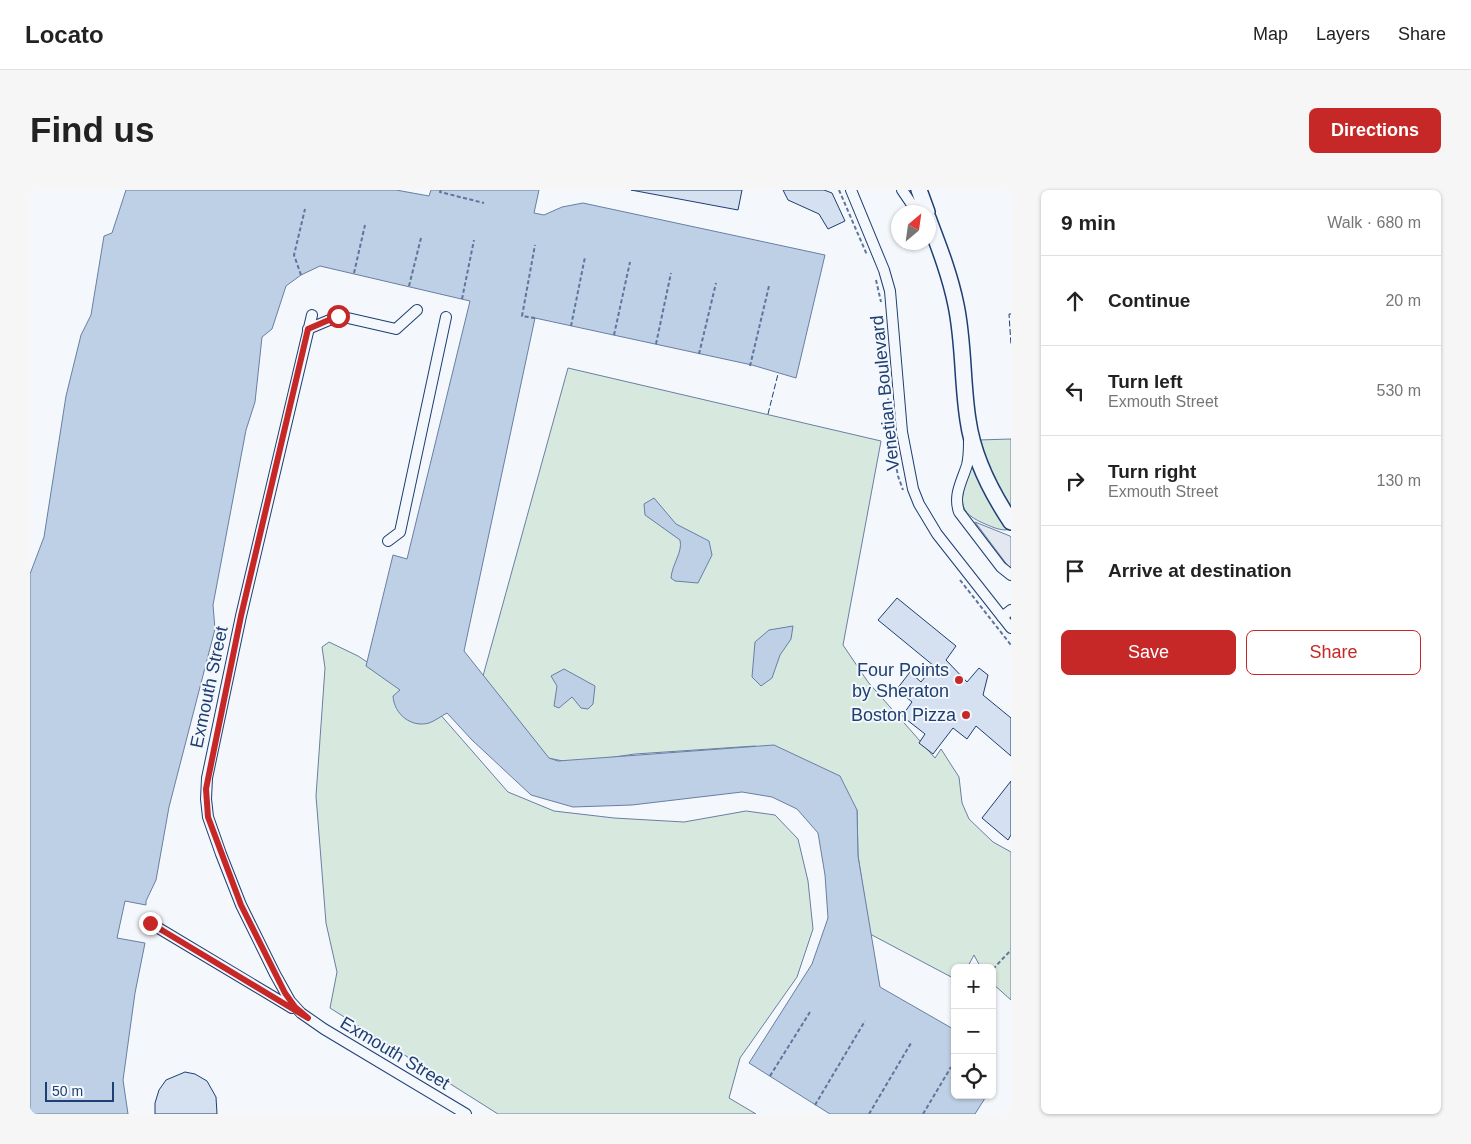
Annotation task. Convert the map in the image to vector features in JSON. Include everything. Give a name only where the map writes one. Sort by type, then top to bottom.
[{"type":"highway","points":[[936,243],[950,278],[957,307],[970,430],[981,466],[1011,522]]},
{"type":"street","name":"Venetian Boulevard","points":[[851,190],[881,262],[890,291],[902,432],[913,489],[919,504],[937,534],[1011,628]]},
{"type":"street","points":[[902,190],[924,202]]},
{"type":"street","points":[[308,329],[338,316],[396,329],[417,310]]},
{"type":"street","name":"Exmouth Street","points":[[308,1018],[295,1007],[285,993],[241,905],[208,817],[206,789],[240,622],[312,315]]},
{"type":"street","points":[[388,541],[400,532],[446,317]]},
{"type":"street","points":[[970,430],[967,465],[958,490],[956,506],[958,512],[1001,567],[1011,575]]},
{"type":"street","points":[[1002,617],[1011,610]]},
{"type":"street","name":"Exmouth Street","points":[[150,923],[466,1114]]},
{"type":"path","points":[[441,190],[440,192],[484,203]]},
{"type":"path","points":[[301,275],[294,255],[305,209]]},
{"type":"path","points":[[354,273],[365,225]]},
{"type":"path","points":[[409,286],[421,238]]},
{"type":"path","points":[[462,298],[474,240]]},
{"type":"path","points":[[535,245],[522,316],[535,318]]},
{"type":"path","points":[[572,326],[585,257]]},
{"type":"path","points":[[614,335],[630,262]]},
{"type":"path","points":[[656,344],[671,273]]},
{"type":"path","points":[[699,354],[716,283]]},
{"type":"path","points":[[750,366],[769,286]]},
{"type":"path","points":[[996,966],[1011,950]]},
{"type":"path","points":[[770,1076],[810,1012]]},
{"type":"path","points":[[815,1105],[865,1021]]},
{"type":"path","points":[[869,1114],[911,1043]]},
{"type":"path","points":[[923,1114],[951,1067]]},
{"type":"shaded area","points":[[568,368],[881,441],[843,645],[868,682],[935,758],[941,749],[959,777],[962,803],[969,819],[993,842],[1011,852],[1011,1000],[996,987],[996,964],[979,964],[974,955],[969,964],[951,964],[951,977],[870,934],[858,856],[857,810],[755,746],[635,754],[573,763],[548,758],[483,676]]},
{"type":"shaded area","points":[[1011,439],[1011,510],[993,477],[978,440]]},
{"type":"shaded area","points":[[974,467],[1007,527],[1006,530],[994,528],[973,518],[963,506],[962,500],[965,485],[971,468]]},
{"type":"shaded area","points":[[975,522],[1010,536],[1011,570]]},
{"type":"shaded area","points":[[329,642],[358,656],[431,704],[508,792],[554,811],[614,818],[684,822],[746,811],[775,815],[798,839],[808,881],[813,929],[797,977],[740,1058],[729,1098],[756,1114],[498,1114],[330,1008],[337,972],[326,923],[316,796],[325,668],[322,647]]},
{"type":"water","points":[[126,190],[396,190],[429,196],[431,190],[539,190],[534,213],[544,215],[562,207],[583,203],[825,255],[796,378],[752,365],[535,318],[464,651],[549,758],[558,761],[774,745],[840,776],[857,810],[858,856],[880,987],[951,1028],[951,1099],[984,1099],[975,1114],[830,1114],[749,1063],[812,964],[828,918],[825,875],[818,833],[797,809],[772,797],[742,792],[632,805],[573,807],[531,795],[472,740],[447,713],[429,723],[422,724],[410,721],[400,714],[394,703],[393,696],[400,690],[366,666],[393,555],[407,559],[470,301],[320,266],[301,275],[286,286],[272,329],[262,337],[255,402],[246,430],[213,605],[215,629],[169,807],[156,880],[146,905],[125,901],[117,938],[145,943],[135,993],[123,1080],[128,1114],[30,1114],[30,574],[44,537],[66,396],[81,335],[91,315],[104,236],[112,233]]},
{"type":"water","points":[[654,498],[676,524],[709,541],[712,555],[698,583],[675,581],[671,578],[681,545],[680,540],[645,515],[644,504]]},
{"type":"water","points":[[793,626],[791,639],[780,655],[772,678],[761,686],[752,677],[755,642],[769,630]]},
{"type":"water","points":[[564,669],[595,686],[593,704],[588,709],[581,708],[572,697],[559,708],[554,706],[557,686],[551,676]]},
{"type":"building","points":[[631,190],[742,190],[738,210]]},
{"type":"building","points":[[783,190],[824,190],[832,193],[845,221],[828,229],[819,214],[788,200]]},
{"type":"building","points":[[897,598],[956,646],[946,660],[967,682],[979,668],[988,675],[983,695],[1011,718],[1011,756],[976,726],[967,739],[953,728],[933,754],[919,743],[925,734],[902,716],[912,702],[897,689],[910,672],[921,682],[934,666],[878,620]]},
{"type":"building","points":[[1011,781],[1011,835],[1008,840],[982,818]]},
{"type":"building","points":[[185,1072],[195,1074],[207,1081],[216,1097],[217,1114],[155,1114],[155,1103],[159,1090],[166,1080]]},
{"type":"fence","points":[[1011,314],[1009,314],[1011,345]]},
{"type":"fence","points":[[768,414],[778,374]]},
{"type":"place","name":"Four Points by Sheraton","points":[[959,680]]},
{"type":"place","name":"Boston Pizza","points":[[966,715]]},
{"type":"route","points":[[150,923],[308,1018],[295,1007],[282,988],[241,905],[208,817],[206,789],[241,616],[308,329],[338,316]]}]
